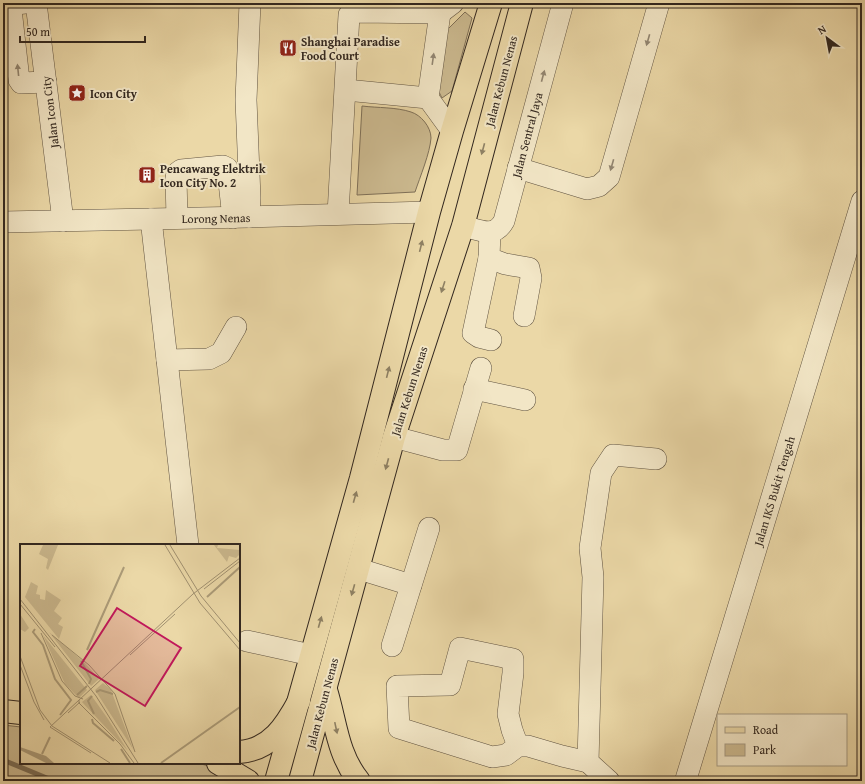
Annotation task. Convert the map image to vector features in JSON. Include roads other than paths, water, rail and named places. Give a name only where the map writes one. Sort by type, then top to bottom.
[{"type":"main road","name":"Jalan Kebun Nenas","points":[[276,781],[361,478],[429,212],[452,130],[491,3]]},
{"type":"main road","name":"Jalan Kebun Nenas","points":[[300,781],[394,437],[463,226],[522,3]]},
{"type":"main road","points":[[326,690],[332,709],[340,748],[352,772],[359,781]]},
{"type":"main road","points":[[240,752],[267,743],[275,737],[287,723],[299,701]]},
{"type":"main road","points":[[3,711],[20,713]]},
{"type":"main road","points":[[220,764],[248,781]]},
{"type":"street","points":[[25,3],[16,4],[11,9],[19,80],[21,83],[46,82]]},
{"type":"street","name":"Jalan Icon City","points":[[36,3],[63,221]]},
{"type":"street","points":[[241,218],[250,3]]},
{"type":"street","name":"Jalan Sentral Jaya","points":[[490,232],[500,229],[504,221],[563,3]]},
{"type":"street","points":[[518,168],[586,189],[599,186],[609,177],[659,3]]},
{"type":"street","points":[[338,214],[349,15],[358,12],[447,8],[428,98]]},
{"type":"street","points":[[346,90],[428,98],[452,130]]},
{"type":"street","points":[[177,218],[177,172],[181,170],[223,166],[227,168],[241,218]]},
{"type":"street","name":"Jalan IKS Bukit Tengah","points":[[688,781],[686,779],[862,201]]},
{"type":"street","name":"Lorong Nenas","points":[[3,222],[241,218],[429,212]]},
{"type":"street","points":[[151,219],[188,544]]},
{"type":"street","points":[[463,226],[490,232],[489,258],[473,333],[479,337],[491,340]]},
{"type":"street","points":[[489,258],[505,264],[529,268],[531,278],[524,316]]},
{"type":"street","points":[[167,360],[209,359],[220,353],[236,327]]},
{"type":"street","points":[[394,437],[443,450],[457,450],[481,368]]},
{"type":"street","points":[[474,389],[525,400]]},
{"type":"street","points":[[588,762],[593,577],[590,548],[601,474],[613,455],[656,459]]},
{"type":"street","points":[[392,646],[411,585],[417,571],[429,528]]},
{"type":"street","points":[[359,569],[411,585]]},
{"type":"street","points":[[247,641],[311,655]]},
{"type":"street","points":[[518,746],[508,714],[513,673],[513,659],[460,648],[450,685],[397,686],[399,728],[492,757],[506,755],[518,746],[528,746],[588,762],[609,781]]},
{"type":"waterway","points":[[3,760],[54,781]]},
{"type":"place","name":"Shanghai Paradise Food Court","points":[[288,48]]},
{"type":"place","name":"Icon City","points":[[77,93]]},
{"type":"place","name":"Pencawang Elektrik Icon City No. 2","points":[[147,175]]}]
